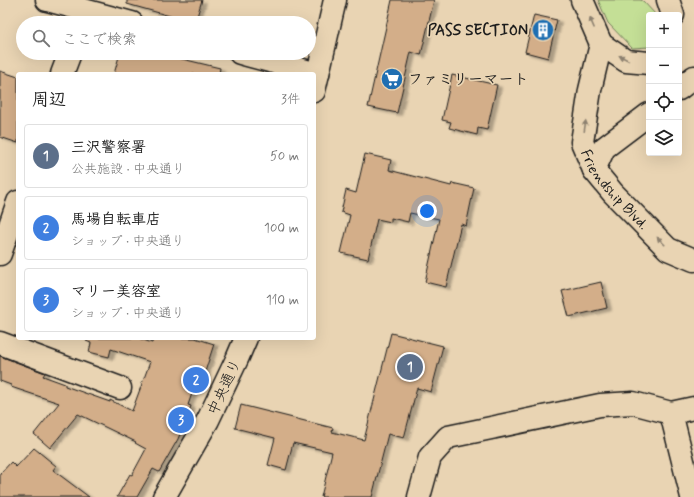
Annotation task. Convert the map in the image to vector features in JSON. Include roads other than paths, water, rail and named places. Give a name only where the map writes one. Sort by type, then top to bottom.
[{"type":"street","points":[[47,0],[104,16]]},
{"type":"street","points":[[316,83],[335,0]]},
{"type":"street","points":[[582,0],[601,44],[626,61],[646,63]]},
{"type":"street","points":[[668,0],[672,12]]},
{"type":"street","name":"Friendship Blvd.","points":[[601,44],[590,90],[582,142],[594,170],[613,193],[668,249],[694,260]]},
{"type":"street","points":[[63,72],[67,60]]},
{"type":"street","points":[[258,60],[288,72]]},
{"type":"street","points":[[682,87],[694,77]]},
{"type":"street","points":[[594,170],[604,148],[646,116]]},
{"type":"street","points":[[5,252],[16,210]]},
{"type":"street","name":"中央通り","points":[[164,497],[208,420],[245,340]]},
{"type":"street","points":[[0,342],[120,388]]},
{"type":"street","points":[[419,497],[430,457],[448,437],[600,405],[633,403],[671,413],[694,408]]},
{"type":"street","points":[[671,413],[692,497]]},
{"type":"place","name":"PASS SECTION","points":[[543,30]]},
{"type":"place","name":"ファミリーマート","points":[[392,79]]},
{"type":"place","name":"三沢警察署","points":[[410,367]]},
{"type":"place","name":"馬場自転車店","points":[[196,380]]},
{"type":"place","name":"マリー美容室","points":[[181,420]]}]
